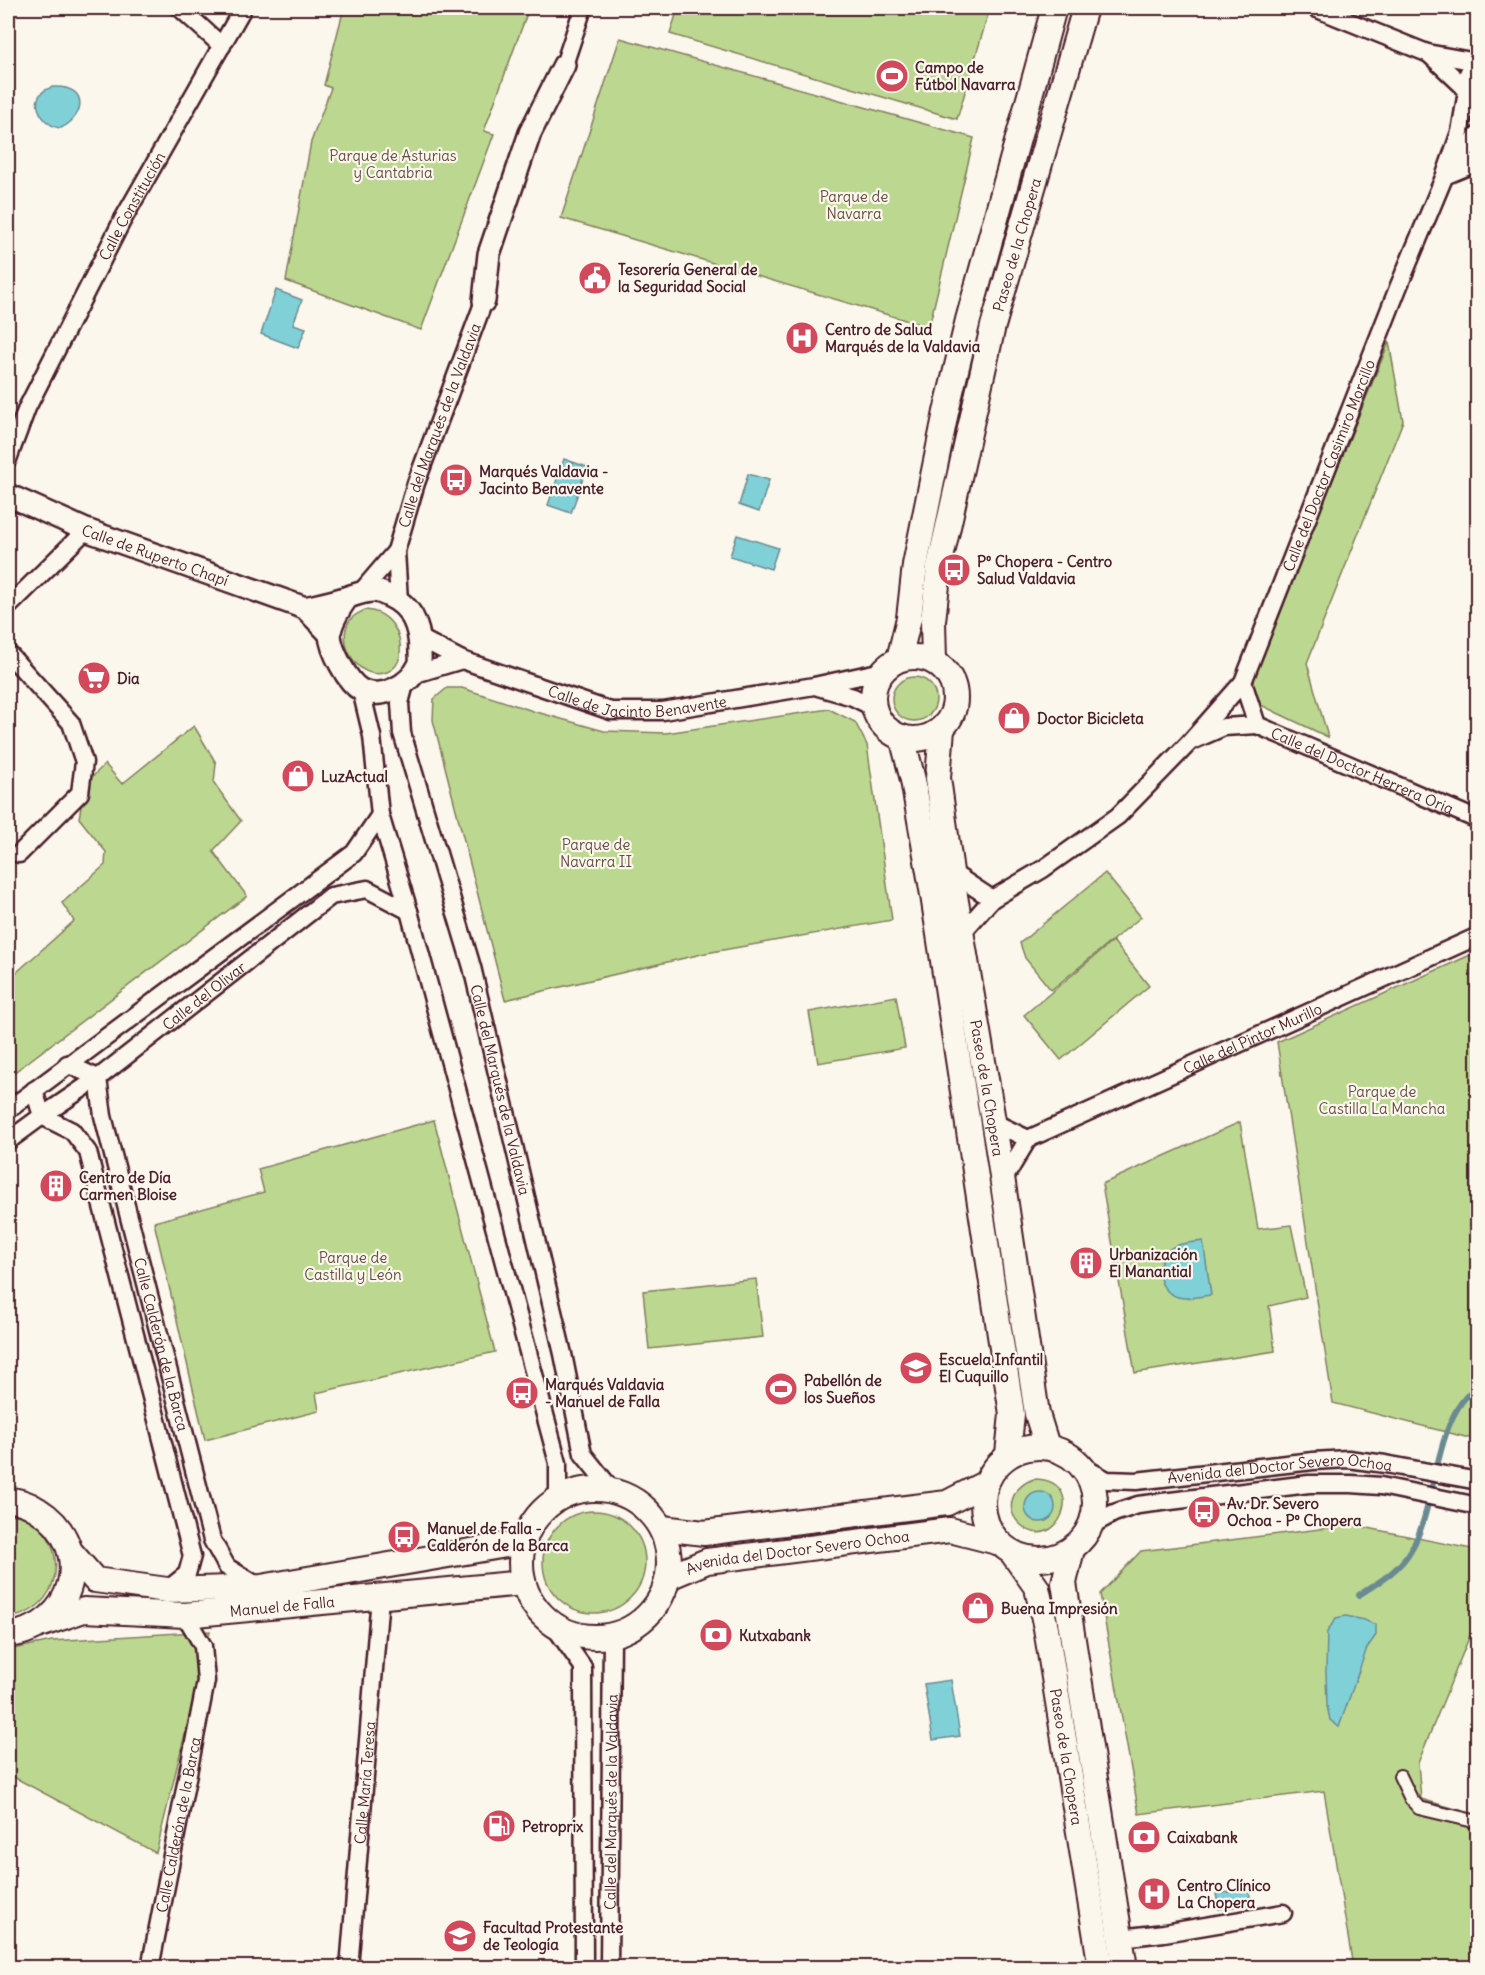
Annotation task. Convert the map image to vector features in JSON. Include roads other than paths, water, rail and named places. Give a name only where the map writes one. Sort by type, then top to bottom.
[{"type":"main road","name":"Paseo de la Chopera","points":[[891,665],[909,618],[915,565],[945,412],[1054,8]]},
{"type":"main road","name":"Paseo de la Chopera","points":[[934,661],[933,621],[939,567],[990,337],[1085,8]]},
{"type":"main road","points":[[917,656],[934,661],[949,675],[955,693],[953,712],[942,729],[930,736],[916,739],[902,737],[885,726],[874,708],[874,688],[891,665],[917,656]]},
{"type":"main road","name":"Paseo de la Chopera","points":[[942,729],[938,778],[951,872],[993,1122],[1035,1404],[1047,1446]]},
{"type":"main road","name":"Paseo de la Chopera","points":[[902,737],[913,780],[933,895],[1012,1414],[1008,1455]]},
{"type":"main road","points":[[1047,1446],[1067,1453],[1083,1467],[1091,1481],[1095,1496],[1095,1511],[1083,1539],[1072,1549],[1053,1558],[1033,1560],[1005,1548],[986,1525],[981,1505],[984,1484],[994,1467],[1008,1455],[1026,1447],[1047,1446]]},
{"type":"main road","name":"Avenida del Doctor Severo Ochoa","points":[[662,1528],[704,1533],[947,1503],[984,1484]]},
{"type":"main road","points":[[586,1488],[612,1490],[646,1508],[662,1528],[669,1551],[669,1577],[662,1598],[646,1618],[612,1635],[578,1636],[554,1626],[535,1606],[524,1583],[521,1568],[524,1542],[538,1515],[558,1498],[586,1488]]},
{"type":"main road","name":"Manuel de Falla","points":[[8,1500],[29,1504],[49,1517],[60,1529],[70,1551],[95,1580],[167,1590],[261,1587],[524,1542]]},
{"type":"main road","name":"Avenida del Doctor Severo Ochoa","points":[[669,1577],[707,1561],[950,1530],[1005,1548]]},
{"type":"main road","name":"Paseo de la Chopera","points":[[1005,1548],[1037,1588],[1046,1628],[1101,1968]]},
{"type":"main road","name":"Paseo de la Chopera","points":[[1072,1549],[1064,1583],[1125,1968]]},
{"type":"main road","points":[[43,1624],[60,1607],[68,1589],[72,1566],[70,1551]]},
{"type":"main road","name":"Manuel de Falla","points":[[8,1635],[23,1634],[43,1624],[84,1610],[185,1615],[524,1583]]},
{"type":"street","points":[[180,8],[222,46]]},
{"type":"street","name":"Calle Constitución","points":[[8,457],[27,408],[122,221],[243,8]]},
{"type":"street","name":"Calle del Marqués de la Valdavia","points":[[399,600],[396,551],[416,483],[523,199],[583,8]]},
{"type":"street","points":[[1315,8],[1427,53],[1477,61]]},
{"type":"street","points":[[1427,53],[1465,92],[1470,105],[1478,112]]},
{"type":"street","name":"Calle del Doctor Casimiro Morcillo","points":[[961,934],[992,899],[1043,868],[1118,816],[1189,743],[1243,682],[1398,288],[1445,176],[1460,132],[1466,78],[1477,61]]},
{"type":"street","name":"Calle del Doctor Casimiro Morcillo","points":[[1445,176],[1478,135]]},
{"type":"street","points":[[1445,176],[1478,162]]},
{"type":"street","name":"Calle Constitución","points":[[8,422],[27,408]]},
{"type":"street","name":"Calle de Ruperto Chapí","points":[[8,495],[86,530],[305,608],[330,634]]},
{"type":"street","points":[[8,607],[86,530]]},
{"type":"street","name":"Calle del Marqués de la Valdavia","points":[[354,595],[396,551]]},
{"type":"street","points":[[305,608],[377,591],[399,600],[414,616],[420,638],[420,663],[409,679]]},
{"type":"street","points":[[354,595],[339,609],[330,634],[338,660],[351,680],[361,690],[372,736],[381,814],[558,1463],[558,1498]]},
{"type":"street","name":"Calle de Jacinto Benavente","points":[[420,638],[462,660],[611,711],[663,711],[814,686],[891,665]]},
{"type":"street","points":[[8,653],[71,723],[84,762],[80,793],[19,854]]},
{"type":"street","points":[[361,690],[378,693],[389,691],[409,679],[462,660]]},
{"type":"street","name":"Calle del Marqués de la Valdavia","points":[[409,679],[400,704],[402,733],[472,968],[563,1354],[583,1454],[612,1490]]},
{"type":"street","name":"Calle del Doctor Herrera Oria","points":[[1243,682],[1257,725],[1478,820]]},
{"type":"street","points":[[814,686],[853,697],[874,708]]},
{"type":"street","name":"Calle del Doctor Casimiro Morcillo","points":[[1189,743],[1224,727],[1257,725]]},
{"type":"street","name":"Calle del Olivar","points":[[8,1110],[354,853],[381,814]]},
{"type":"street","points":[[951,872],[992,899]]},
{"type":"street","name":"Calle del Olivar","points":[[8,1141],[98,1078],[331,896],[367,889],[409,911]]},
{"type":"street","name":"Calle del Pintor Murillo","points":[[1028,1139],[1478,936]]},
{"type":"street","points":[[67,1064],[98,1078]]},
{"type":"street","name":"Calle Calderón de la Barca","points":[[98,1078],[103,1116],[212,1540],[227,1567],[261,1587]]},
{"type":"street","points":[[34,1090],[42,1116]]},
{"type":"street","name":"Calle Calderón de la Barca","points":[[42,1116],[72,1131],[88,1152],[192,1556],[188,1574],[167,1590]]},
{"type":"street","points":[[993,1122],[1028,1139],[1002,1182]]},
{"type":"street","name":"Avenida del Doctor Severo Ochoa","points":[[1083,1467],[1107,1480],[1136,1481],[1348,1459],[1478,1481]]},
{"type":"street","name":"Avenida del Doctor Severo Ochoa","points":[[1090,1526],[1114,1513],[1138,1505],[1310,1484],[1381,1486],[1478,1506]]},
{"type":"street","name":"Calle María Teresa","points":[[348,1968],[380,1597]]},
{"type":"street","name":"Calle Calderón de la Barca","points":[[150,1968],[206,1681],[203,1646],[185,1615]]},
{"type":"street","name":"Calle del Marqués de la Valdavia","points":[[554,1626],[583,1667],[584,1968]]},
{"type":"street","name":"Calle del Marqués de la Valdavia","points":[[609,1968],[612,1635]]},
{"type":"street","points":[[1400,1776],[1411,1799],[1419,1808],[1478,1822]]},
{"type":"street","points":[[1120,1938],[1283,1913]]},
{"type":"water","points":[[53,87],[73,91],[80,103],[75,117],[61,128],[48,123],[37,103],[44,91]]},
{"type":"water","points":[[276,290],[302,300],[293,324],[306,328],[298,348],[261,334]]},
{"type":"water","points":[[564,459],[587,467],[571,513],[548,505]]},
{"type":"water","points":[[748,474],[769,480],[759,512],[739,505]]},
{"type":"water","points":[[737,535],[778,548],[771,569],[730,556]]},
{"type":"water","points":[[1203,1241],[1211,1295],[1186,1298],[1171,1294],[1161,1282],[1161,1260],[1171,1248]]},
{"type":"water","points":[[1040,1492],[1051,1496],[1055,1507],[1051,1518],[1040,1522],[1029,1518],[1025,1507],[1029,1496]]},
{"type":"water","points":[[1346,1616],[1376,1625],[1376,1635],[1367,1648],[1339,1727],[1330,1720],[1327,1706],[1327,1632],[1336,1618]]},
{"type":"water","points":[[951,1680],[960,1736],[933,1740],[924,1684]]},
{"type":"water","points":[[1249,1889],[1251,1904],[1219,1909],[1216,1894]]},
{"type":"waterway","points":[[1359,1595],[1395,1570],[1411,1550],[1427,1510],[1444,1439],[1452,1418],[1463,1400],[1478,1386]]},
{"type":"place","name":"Campo de Fútbol Navarra","points":[[892,76]]},
{"type":"place","name":"Tesorería General de la Seguridad Social","points":[[595,278]]},
{"type":"place","name":"Centro de Salud Marqués de la Valdavia","points":[[802,338]]},
{"type":"place","name":"Marqués Valdavia - Jacinto Benavente","points":[[456,480]]},
{"type":"place","name":"Pº Chopera - Centro Salud Valdavia","points":[[954,570]]},
{"type":"place","name":"Dia","points":[[94,678]]},
{"type":"place","name":"Doctor Bicicleta","points":[[1014,718]]},
{"type":"place","name":"LuzActual","points":[[298,776]]},
{"type":"place","name":"Centro de Día Carmen Bloise","points":[[56,1186]]},
{"type":"place","name":"Urbanización El Manantial","points":[[1086,1263]]},
{"type":"place","name":"Escuela Infantil El Cuquillo","points":[[916,1368]]},
{"type":"place","name":"Pabellón de los Sueños","points":[[781,1389]]},
{"type":"place","name":"Marqués Valdavia - Manuel de Falla","points":[[522,1393]]},
{"type":"place","name":"Av. Dr. Severo Ochoa - Pº Chopera","points":[[1204,1512]]},
{"type":"place","name":"Manuel de Falla - Calderón de la Barca","points":[[404,1537]]},
{"type":"place","name":"Buena Impresión","points":[[978,1608]]},
{"type":"place","name":"Kutxabank","points":[[716,1635]]},
{"type":"place","name":"Petroprix","points":[[499,1826]]},
{"type":"place","name":"Caixabank","points":[[1144,1837]]},
{"type":"place","name":"Centro Clínico La Chopera","points":[[1154,1894]]},
{"type":"place","name":"Facultad Protestante de Teología","points":[[460,1936]]},
{"type":"park label","name":"Parque de Asturias y Cantabria","points":[[393,164]]},
{"type":"park label","name":"Parque de Navarra","points":[[854,204]]},
{"type":"park label","name":"Parque de Navarra II","points":[[596,852]]},
{"type":"park label","name":"Parque de Castilla La Mancha","points":[[1382,1100]]},
{"type":"park label","name":"Parque de Castilla y León","points":[[353,1266]]}]
